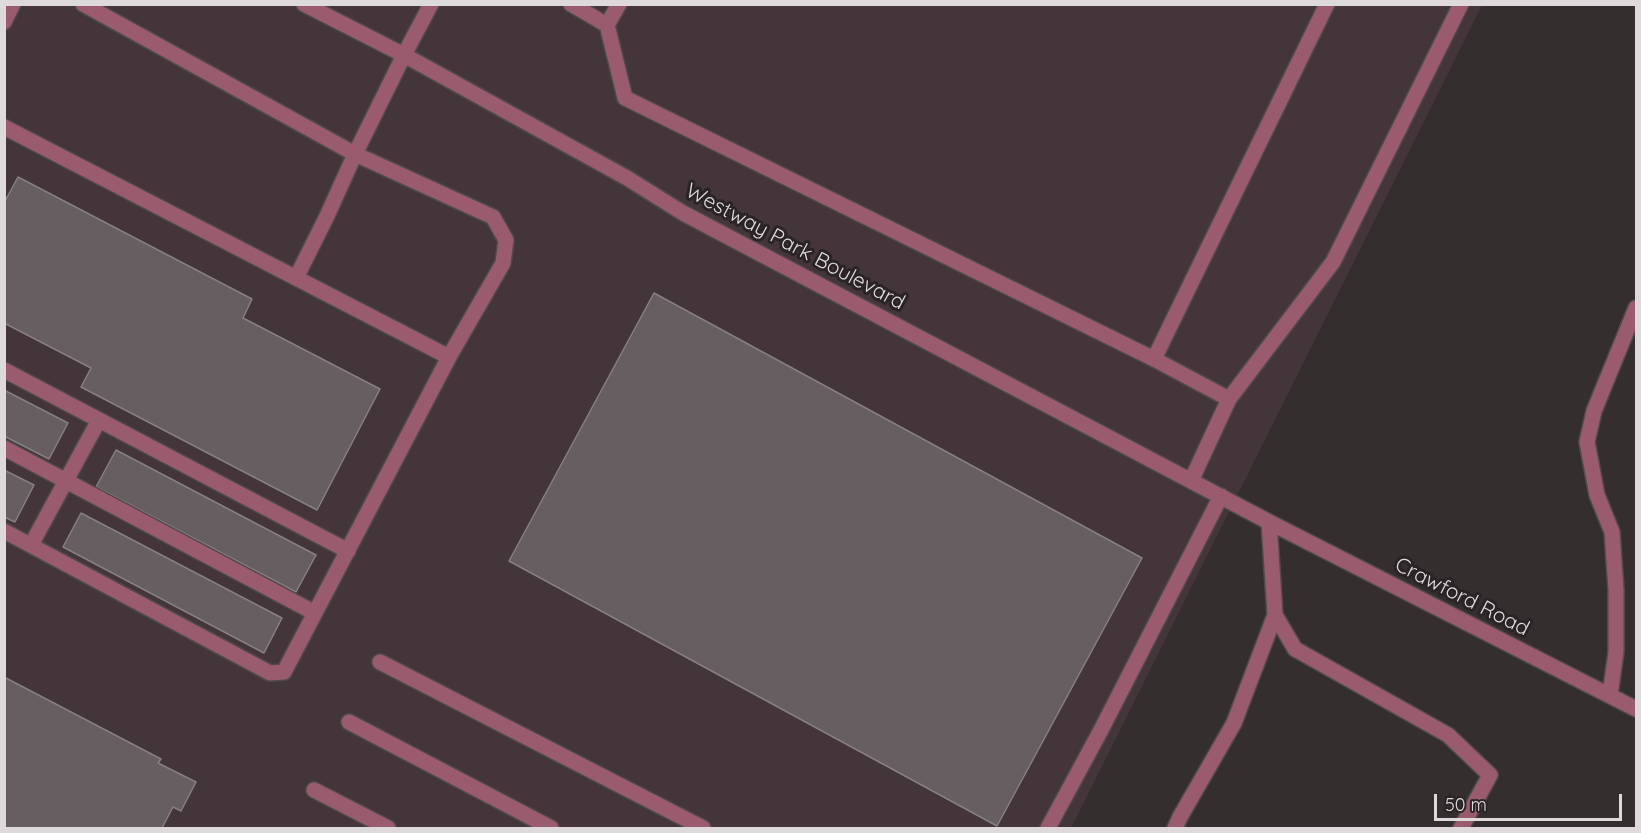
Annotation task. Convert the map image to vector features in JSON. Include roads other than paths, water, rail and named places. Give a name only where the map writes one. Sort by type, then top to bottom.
[{"type":"street","points":[[4,22],[13,4]]},
{"type":"street","points":[[4,531],[270,674],[284,672],[449,357],[503,263],[506,240],[493,217],[355,154],[83,4]]},
{"type":"street","name":"Westway Park Boulevard","points":[[304,4],[404,55],[627,178],[683,213],[1269,522]]},
{"type":"street","points":[[296,278],[355,154],[431,4]]},
{"type":"street","points":[[571,4],[607,25]]},
{"type":"street","points":[[619,4],[607,25],[625,98],[1154,359],[1229,399]]},
{"type":"street","points":[[1154,359],[1327,4]]},
{"type":"street","points":[[1191,481],[1229,399],[1333,262],[1461,4]]},
{"type":"street","points":[[4,127],[449,357]]},
{"type":"street","points":[[1610,695],[1616,652],[1616,590],[1612,532],[1597,495],[1587,442],[1594,411],[1636,308]]},
{"type":"street","points":[[4,370],[348,551]]},
{"type":"street","points":[[31,545],[99,420]]},
{"type":"street","points":[[4,448],[315,613]]},
{"type":"street","points":[[1048,828],[1221,496]]},
{"type":"street","points":[[1176,828],[1180,817],[1234,723],[1275,615],[1269,522]]},
{"type":"street","name":"Crawford Road","points":[[1269,522],[1636,709]]},
{"type":"street","points":[[1275,615],[1295,649],[1448,735],[1490,775],[1461,828]]},
{"type":"street","points":[[380,662],[703,828]]},
{"type":"street","points":[[349,722],[551,828]]},
{"type":"street","points":[[314,790],[388,828]]}]
